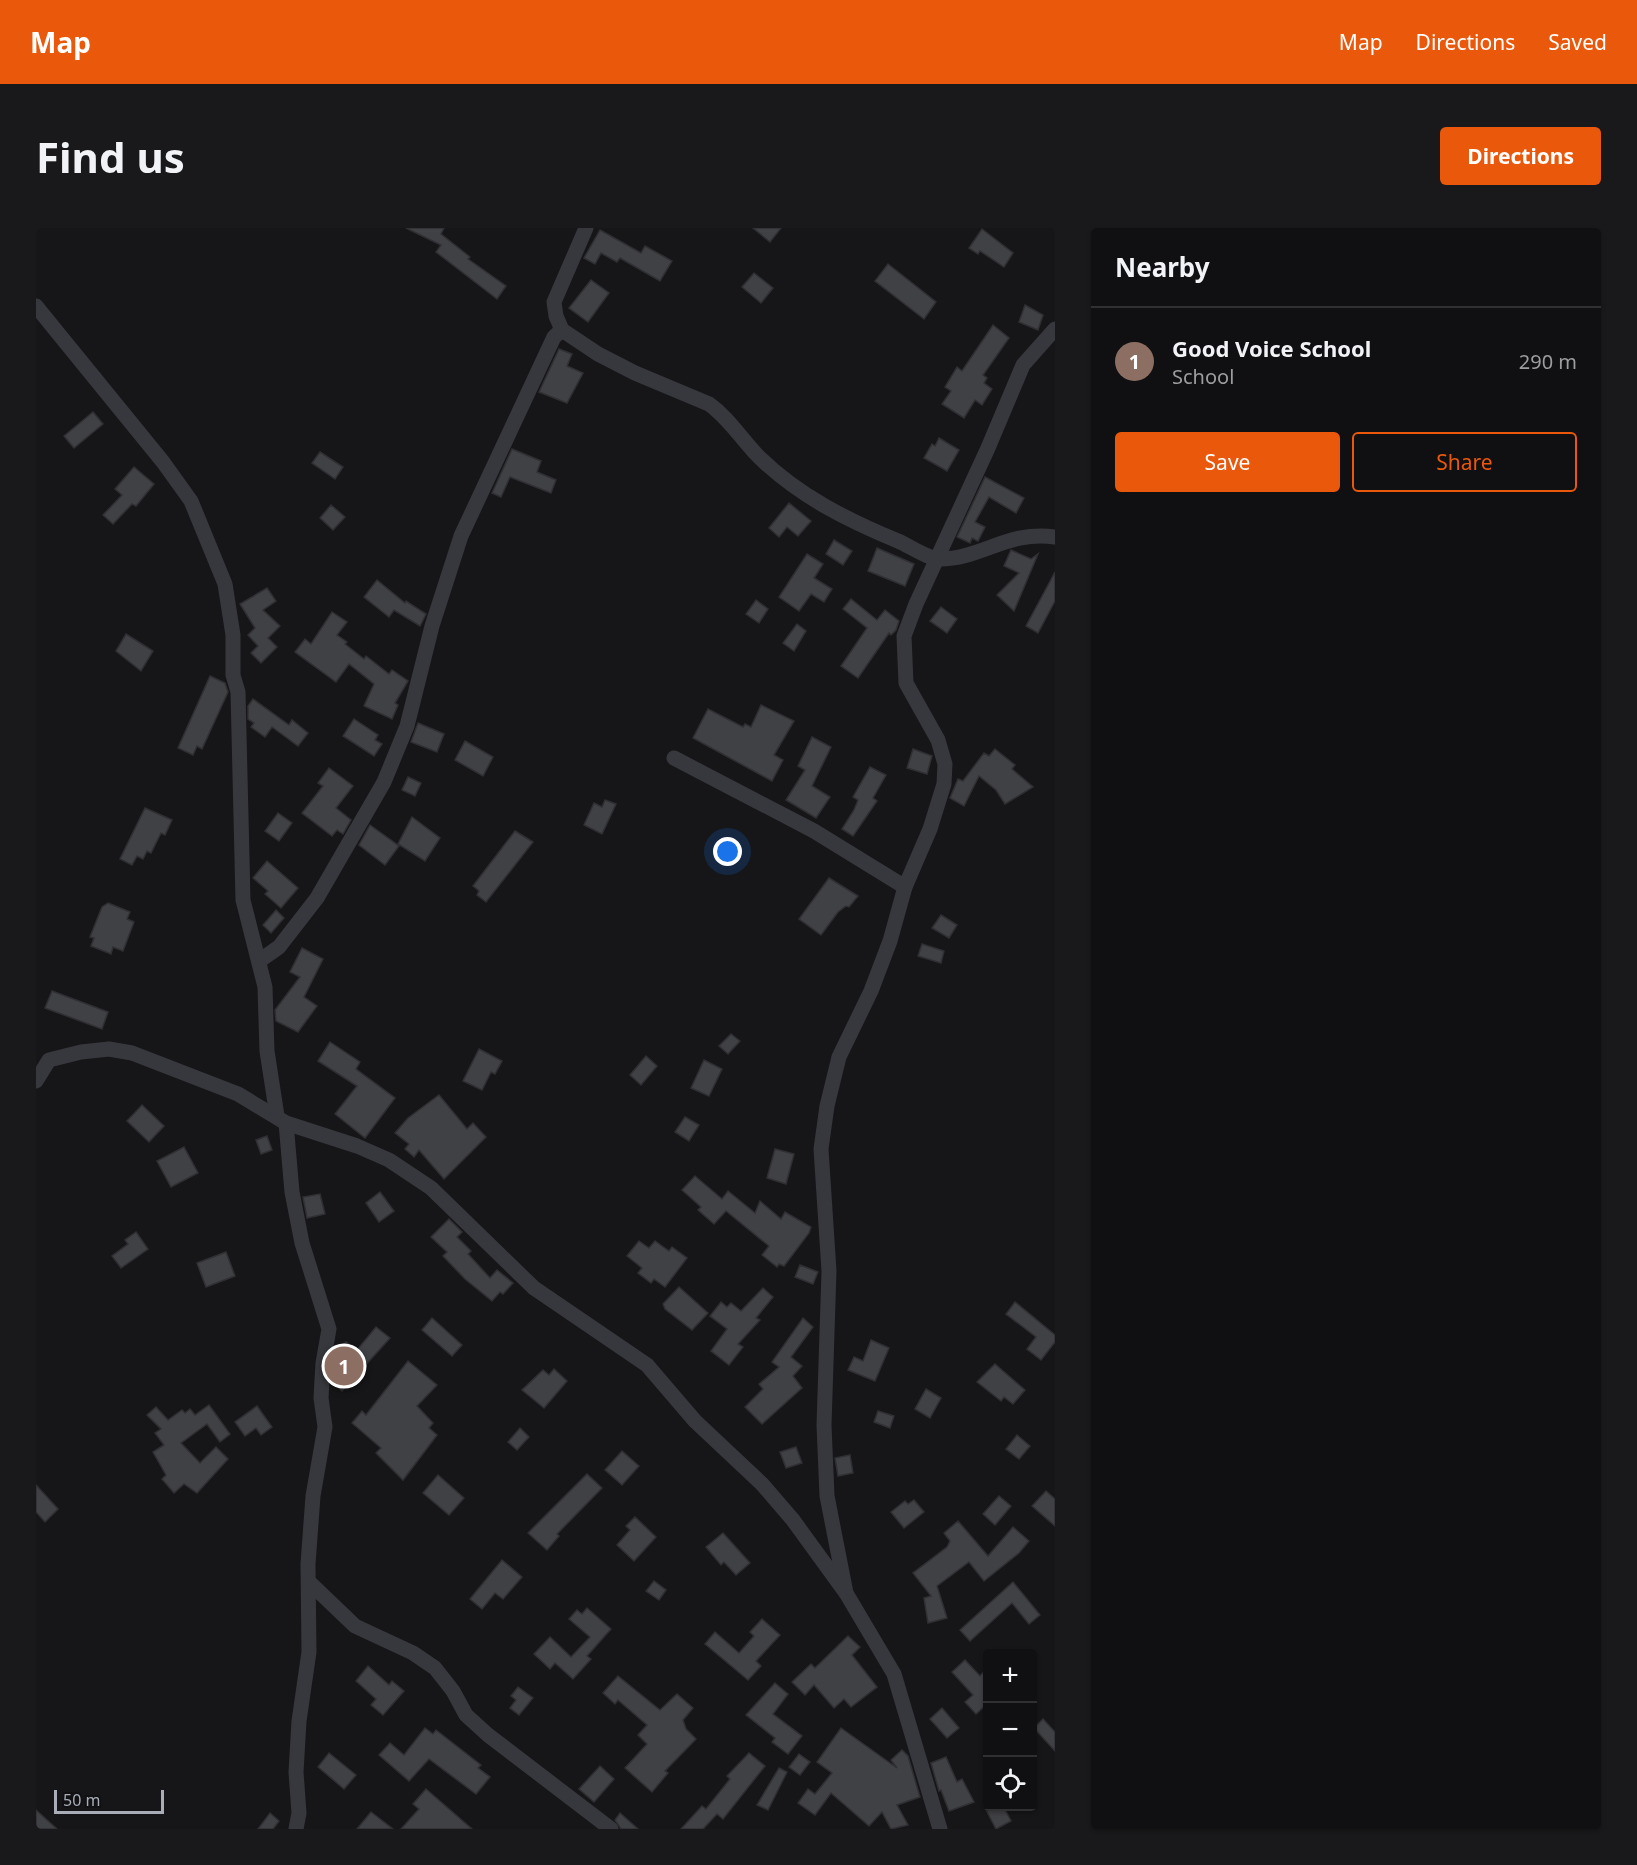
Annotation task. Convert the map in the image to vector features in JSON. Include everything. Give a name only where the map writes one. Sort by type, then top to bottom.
[{"type":"street","points":[[586,228],[554,302],[556,316],[562,330],[598,354],[635,373],[709,404],[719,411],[758,456],[821,506],[859,526],[938,560],[981,550],[1008,539],[1041,535],[1055,537]]},
{"type":"street","points":[[36,306],[163,462],[191,501],[225,584],[233,635],[233,675],[238,692],[243,900],[265,987],[267,1051],[302,1243],[329,1329],[323,1363],[321,1398],[325,1427],[313,1496],[309,1652],[299,1721],[296,1772],[299,1813],[296,1829]]},
{"type":"street","points":[[846,1593],[827,1496],[824,1425],[829,1271],[822,1149],[828,1106],[839,1057],[882,961],[905,887],[930,829],[944,784],[945,764],[938,740],[906,683],[903,655],[904,636],[916,604],[938,560],[1023,365],[1055,329]]},
{"type":"street","points":[[259,961],[279,946],[317,898],[384,782],[407,726],[432,626],[461,536],[554,337],[562,330]]},
{"type":"street","points":[[674,758],[814,831],[905,887]]},
{"type":"street","points":[[36,1081],[42,1061],[81,1052],[109,1049],[132,1053],[238,1094],[281,1119],[389,1160],[431,1188],[534,1288],[647,1365],[695,1421],[762,1484],[793,1520],[846,1593],[894,1674],[940,1829]]},
{"type":"street","points":[[309,1582],[355,1626],[413,1653],[435,1668],[473,1722],[512,1755],[555,1783],[612,1829]]},
{"type":"building","points":[[406,228],[444,228],[441,234],[470,257],[468,259],[506,286],[497,299],[436,252],[441,245]]},
{"type":"building","points":[[753,228],[781,228],[770,242]]},
{"type":"building","points":[[982,229],[1013,253],[1004,267],[980,251],[978,254],[969,248]]},
{"type":"building","points":[[600,230],[641,253],[645,246],[672,261],[660,281],[620,258],[617,262],[601,253],[595,264],[584,258]]},
{"type":"building","points":[[888,264],[936,302],[924,319],[875,281]]},
{"type":"building","points":[[754,273],[773,288],[761,303],[742,287]]},
{"type":"building","points":[[591,280],[609,293],[588,322],[569,308]]},
{"type":"building","points":[[1025,305],[1043,315],[1038,330],[1019,322]]},
{"type":"building","points":[[993,325],[1009,338],[983,375],[987,378],[984,383],[992,389],[982,405],[975,400],[964,418],[942,404],[951,391],[945,387],[957,367],[962,371]]},
{"type":"building","points":[[559,349],[572,354],[567,366],[583,373],[567,403],[539,392]]},
{"type":"building","points":[[93,412],[103,424],[74,448],[64,436]]},
{"type":"building","points":[[939,438],[959,450],[947,471],[924,458],[932,444],[935,446]]},
{"type":"building","points":[[512,449],[541,461],[537,472],[556,480],[551,493],[510,477],[501,497],[492,493]]},
{"type":"building","points":[[320,452],[343,467],[335,479],[312,463]]},
{"type":"building","points":[[134,467],[154,484],[136,506],[132,504],[113,524],[103,515],[122,495],[115,489]]},
{"type":"building","points":[[985,477],[1024,498],[1016,513],[989,497],[975,522],[985,527],[978,541],[972,538],[970,543],[957,537]]},
{"type":"building","points":[[789,503],[811,521],[798,536],[787,527],[779,537],[769,528]]},
{"type":"building","points":[[331,505],[345,517],[333,530],[320,518]]},
{"type":"building","points":[[834,540],[852,551],[843,565],[826,554]]},
{"type":"building","points":[[877,548],[914,564],[905,586],[868,571]]},
{"type":"building","points":[[1011,550],[1031,559],[1038,554],[1014,611],[997,595],[1019,573],[1004,566]]},
{"type":"building","points":[[807,554],[823,564],[814,578],[832,589],[824,602],[811,594],[799,611],[779,597]]},
{"type":"building","points":[[1055,572],[1055,601],[1038,633],[1026,626]]},
{"type":"building","points":[[377,580],[405,603],[406,601],[426,614],[420,626],[394,610],[389,617],[364,597]]},
{"type":"building","points":[[267,588],[276,601],[263,610],[280,626],[268,638],[277,647],[261,663],[251,653],[258,646],[248,635],[255,628],[240,604]]},
{"type":"building","points":[[851,599],[877,620],[885,610],[899,621],[896,630],[891,635],[889,633],[858,678],[841,666],[867,628],[843,609]]},
{"type":"building","points":[[756,600],[768,609],[759,623],[746,614]]},
{"type":"building","points":[[941,607],[957,619],[947,633],[930,621]]},
{"type":"building","points":[[332,612],[347,622],[337,635],[347,642],[345,644],[364,659],[366,656],[389,674],[392,670],[408,681],[395,703],[398,705],[392,719],[364,706],[374,684],[349,664],[336,682],[295,652],[305,639],[311,644]]},
{"type":"building","points":[[797,624],[806,631],[794,651],[783,643]]},
{"type":"building","points":[[126,634],[153,651],[141,671],[116,651]]},
{"type":"building","points":[[210,676],[225,683],[228,692],[202,749],[197,746],[193,755],[178,748]]},
{"type":"building","points":[[253,699],[289,725],[292,720],[308,733],[298,746],[272,727],[265,737],[251,727],[254,723],[248,719],[248,706]]},
{"type":"building","points":[[761,705],[794,721],[774,755],[783,760],[772,781],[693,738],[708,709],[743,727],[745,724],[751,727]]},
{"type":"building","points":[[354,719],[378,735],[375,740],[382,744],[374,756],[343,736]]},
{"type":"building","points":[[418,723],[444,734],[437,752],[411,742]]},
{"type":"building","points":[[812,737],[831,747],[812,786],[830,797],[816,818],[786,800],[805,770],[798,766]]},
{"type":"building","points":[[465,741],[493,757],[483,776],[455,760]]},
{"type":"building","points":[[913,749],[932,756],[927,774],[907,768]]},
{"type":"building","points":[[995,749],[1015,765],[1012,769],[1033,787],[1005,804],[996,790],[979,776],[964,806],[950,798],[958,779],[963,781],[984,753],[989,756]]},
{"type":"building","points":[[870,767],[886,775],[873,798],[877,801],[853,836],[842,829],[858,800],[853,797]]},
{"type":"building","points":[[329,768],[353,786],[336,808],[351,820],[343,834],[337,830],[332,836],[302,813],[323,786],[318,783]]},
{"type":"building","points":[[408,777],[421,783],[415,796],[402,790]]},
{"type":"building","points":[[605,800],[616,804],[602,834],[584,825],[594,803],[602,807]]},
{"type":"building","points":[[145,808],[172,820],[165,835],[161,833],[151,853],[147,851],[143,859],[137,856],[132,865],[120,859]]},
{"type":"building","points":[[278,813],[292,823],[279,841],[265,831]]},
{"type":"building","points":[[412,817],[440,838],[425,861],[398,844]]},
{"type":"building","points":[[370,825],[399,846],[385,865],[359,845]]},
{"type":"building","points":[[515,831],[533,842],[486,902],[477,895],[479,891],[473,886]]},
{"type":"building","points":[[267,861],[298,888],[281,908],[265,894],[268,891],[253,878]]},
{"type":"building","points":[[829,878],[858,896],[849,907],[846,906],[838,912],[821,935],[799,919]]},
{"type":"building","points":[[108,903],[130,912],[127,919],[134,922],[123,951],[113,947],[111,954],[91,946],[94,938],[90,937],[102,907]]},
{"type":"building","points":[[276,910],[284,918],[271,933],[263,925]]},
{"type":"building","points":[[941,915],[957,925],[949,938],[932,928]]},
{"type":"building","points":[[922,944],[944,951],[941,963],[918,956]]},
{"type":"building","points":[[302,948],[323,959],[304,997],[317,1006],[298,1032],[276,1021],[275,1010],[300,977],[290,972]]},
{"type":"building","points":[[52,991],[108,1012],[102,1029],[45,1008]]},
{"type":"building","points":[[731,1034],[740,1041],[728,1054],[719,1046]]},
{"type":"building","points":[[330,1042],[360,1062],[356,1069],[395,1098],[365,1138],[335,1114],[357,1086],[318,1061]]},
{"type":"building","points":[[479,1049],[502,1061],[495,1074],[491,1072],[482,1090],[463,1081]]},
{"type":"building","points":[[646,1056],[657,1066],[641,1085],[630,1075]]},
{"type":"building","points":[[704,1060],[722,1069],[709,1096],[691,1088]]},
{"type":"building","points":[[439,1095],[467,1129],[473,1123],[486,1137],[444,1179],[419,1150],[414,1157],[405,1149],[409,1144],[395,1133],[408,1118]]},
{"type":"building","points":[[142,1105],[164,1126],[149,1142],[127,1121]]},
{"type":"building","points":[[685,1117],[699,1125],[689,1141],[675,1132]]},
{"type":"building","points":[[267,1136],[272,1150],[261,1154],[256,1140]]},
{"type":"building","points":[[184,1147],[198,1173],[171,1187],[157,1161]]},
{"type":"building","points":[[775,1149],[794,1154],[786,1184],[767,1178]]},
{"type":"building","points":[[695,1176],[722,1199],[728,1191],[755,1213],[760,1201],[781,1219],[785,1212],[811,1227],[809,1233],[784,1266],[779,1264],[777,1267],[762,1255],[769,1246],[726,1211],[714,1224],[698,1210],[701,1207],[682,1190]]},
{"type":"building","points":[[380,1192],[394,1211],[379,1222],[366,1203]]},
{"type":"building","points":[[320,1194],[325,1214],[307,1218],[303,1197]]},
{"type":"building","points":[[449,1219],[462,1232],[457,1237],[471,1251],[468,1254],[490,1278],[497,1270],[513,1283],[503,1294],[500,1292],[492,1301],[465,1279],[443,1256],[447,1252],[431,1237]]},
{"type":"building","points":[[136,1232],[148,1249],[121,1268],[112,1256],[128,1244],[125,1240]]},
{"type":"building","points":[[639,1241],[649,1248],[655,1241],[669,1251],[672,1247],[687,1258],[665,1287],[654,1279],[651,1283],[638,1273],[642,1268],[627,1256]]},
{"type":"building","points":[[226,1252],[235,1276],[206,1287],[197,1263]]},
{"type":"building","points":[[800,1265],[818,1272],[813,1284],[795,1277]]},
{"type":"building","points":[[679,1287],[708,1313],[692,1330],[665,1309],[663,1304]]},
{"type":"building","points":[[763,1288],[773,1297],[756,1318],[760,1320],[738,1344],[743,1347],[729,1365],[711,1351],[727,1329],[710,1316],[721,1302],[727,1307],[731,1303],[741,1311]]},
{"type":"building","points":[[1015,1302],[1055,1335],[1055,1342],[1041,1360],[1027,1349],[1036,1337],[1006,1314]]},
{"type":"building","points":[[432,1318],[462,1345],[452,1356],[422,1330]]},
{"type":"building","points":[[803,1318],[813,1327],[791,1357],[802,1366],[793,1376],[802,1388],[762,1424],[745,1407],[763,1389],[759,1384],[779,1367],[772,1362]]},
{"type":"building","points":[[376,1327],[390,1338],[342,1391],[332,1382],[346,1365],[339,1358],[342,1355],[337,1351],[346,1342],[357,1350]]},
{"type":"building","points":[[871,1340],[889,1348],[875,1381],[848,1370],[854,1357],[863,1361]]},
{"type":"building","points":[[408,1361],[437,1385],[417,1406],[433,1423],[429,1428],[437,1435],[403,1480],[376,1453],[381,1448],[352,1423],[362,1411],[366,1415]]},
{"type":"building","points":[[995,1364],[1025,1390],[1013,1404],[1004,1397],[1001,1401],[977,1382]]},
{"type":"building","points":[[554,1369],[567,1381],[544,1408],[522,1390],[543,1370],[549,1375]]},
{"type":"building","points":[[926,1389],[941,1398],[930,1418],[915,1409]]},
{"type":"building","points":[[209,1405],[230,1434],[220,1442],[207,1424],[181,1443],[200,1463],[216,1447],[228,1459],[197,1493],[184,1484],[174,1493],[162,1479],[166,1475],[153,1452],[164,1445],[155,1433],[161,1429],[147,1415],[156,1407],[168,1420],[182,1410],[185,1413],[190,1409],[195,1415]]},
{"type":"building","points":[[257,1406],[272,1427],[261,1435],[256,1428],[245,1436],[235,1422]]},
{"type":"building","points":[[878,1411],[894,1416],[890,1428],[874,1422]]},
{"type":"building","points":[[520,1428],[529,1437],[517,1450],[508,1442]]},
{"type":"building","points":[[1017,1435],[1030,1446],[1019,1459],[1006,1449]]},
{"type":"building","points":[[796,1447],[802,1463],[786,1468],[780,1452]]},
{"type":"building","points":[[622,1451],[639,1466],[622,1485],[605,1470]]},
{"type":"building","points":[[850,1455],[853,1473],[838,1476],[835,1458]]},
{"type":"building","points":[[587,1474],[602,1488],[557,1534],[559,1536],[547,1550],[528,1533]]},
{"type":"building","points":[[438,1475],[464,1498],[449,1515],[423,1493]]},
{"type":"building","points":[[36,1485],[58,1509],[45,1522],[36,1512]]},
{"type":"building","points":[[1046,1491],[1055,1499],[1055,1526],[1032,1506]]},
{"type":"building","points":[[999,1496],[1011,1506],[995,1525],[983,1514]]},
{"type":"building","points":[[914,1500],[924,1512],[904,1528],[891,1512],[905,1501],[908,1504]]},
{"type":"building","points":[[635,1517],[656,1537],[634,1561],[617,1545],[630,1530],[626,1526]]},
{"type":"building","points":[[958,1521],[988,1556],[1013,1527],[1029,1541],[1019,1553],[984,1581],[969,1562],[937,1586],[947,1618],[928,1623],[924,1598],[931,1596],[913,1573],[947,1547],[950,1541],[944,1533]]},
{"type":"building","points":[[723,1533],[750,1563],[736,1575],[724,1562],[721,1565],[706,1547]]},
{"type":"building","points":[[502,1560],[522,1577],[503,1599],[495,1593],[482,1609],[470,1599]]},
{"type":"building","points":[[654,1581],[666,1590],[659,1600],[646,1591]]},
{"type":"building","points":[[1013,1582],[1040,1615],[1029,1624],[1012,1603],[970,1641],[960,1630]]},
{"type":"building","points":[[587,1608],[611,1629],[587,1656],[591,1659],[573,1679],[555,1663],[550,1669],[534,1654],[550,1637],[571,1657],[590,1637],[569,1619],[577,1610],[582,1614]]},
{"type":"building","points":[[762,1619],[780,1635],[756,1661],[761,1666],[748,1680],[705,1644],[715,1632],[739,1653],[754,1636],[750,1632]]},
{"type":"building","points":[[848,1636],[860,1647],[852,1655],[877,1687],[851,1707],[844,1699],[834,1708],[814,1685],[805,1695],[792,1682],[811,1664],[815,1668]]},
{"type":"building","points":[[965,1660],[980,1676],[983,1673],[983,1708],[976,1714],[965,1702],[973,1695],[952,1672]]},
{"type":"building","points":[[368,1666],[389,1685],[392,1681],[404,1691],[383,1715],[371,1705],[376,1699],[356,1681]]},
{"type":"building","points":[[618,1676],[660,1710],[677,1694],[693,1708],[683,1720],[686,1729],[696,1739],[665,1771],[668,1773],[652,1792],[625,1768],[647,1744],[638,1735],[647,1725],[618,1700],[615,1704],[603,1693]]},
{"type":"building","points":[[775,1683],[788,1694],[773,1714],[802,1736],[788,1754],[772,1742],[775,1738],[746,1715]]},
{"type":"building","points":[[518,1687],[533,1698],[519,1715],[510,1708],[516,1700],[511,1696]]},
{"type":"building","points":[[942,1708],[959,1728],[947,1738],[930,1719]]},
{"type":"building","points":[[1043,1719],[1055,1732],[1055,1751],[1037,1731],[1037,1725]]},
{"type":"building","points":[[425,1728],[433,1734],[436,1730],[481,1765],[478,1768],[490,1777],[476,1794],[429,1759],[409,1781],[379,1755],[390,1743],[404,1755]]},
{"type":"building","points":[[841,1728],[897,1768],[891,1760],[902,1750],[908,1756],[920,1797],[897,1805],[908,1825],[891,1829],[882,1812],[869,1826],[831,1793],[815,1815],[798,1803],[808,1789],[815,1794],[832,1773],[817,1762]]},
{"type":"building","points":[[329,1753],[356,1775],[344,1789],[318,1767]]},
{"type":"building","points":[[749,1753],[765,1766],[723,1819],[717,1814],[703,1829],[681,1829],[702,1806],[706,1809],[730,1779],[727,1776]]},
{"type":"building","points":[[799,1754],[810,1762],[800,1775],[789,1767]]},
{"type":"building","points":[[946,1757],[957,1782],[962,1779],[974,1802],[949,1811],[941,1790],[939,1791],[931,1763]]},
{"type":"building","points":[[600,1766],[614,1779],[594,1802],[579,1789]]},
{"type":"building","points":[[779,1768],[787,1772],[768,1810],[757,1805]]},
{"type":"building","points":[[426,1789],[472,1829],[401,1829],[419,1809],[413,1804]]},
{"type":"building","points":[[36,1810],[57,1829],[36,1829]]},
{"type":"building","points":[[987,1811],[1006,1811],[1011,1821],[996,1829]]},
{"type":"building","points":[[371,1812],[393,1829],[357,1829]]},
{"type":"building","points":[[270,1813],[279,1821],[273,1829],[258,1829]]},
{"type":"building","points":[[620,1813],[638,1829],[621,1829],[615,1820]]},
{"type":"place","name":"Good Voice School","points":[[344,1366]]}]
